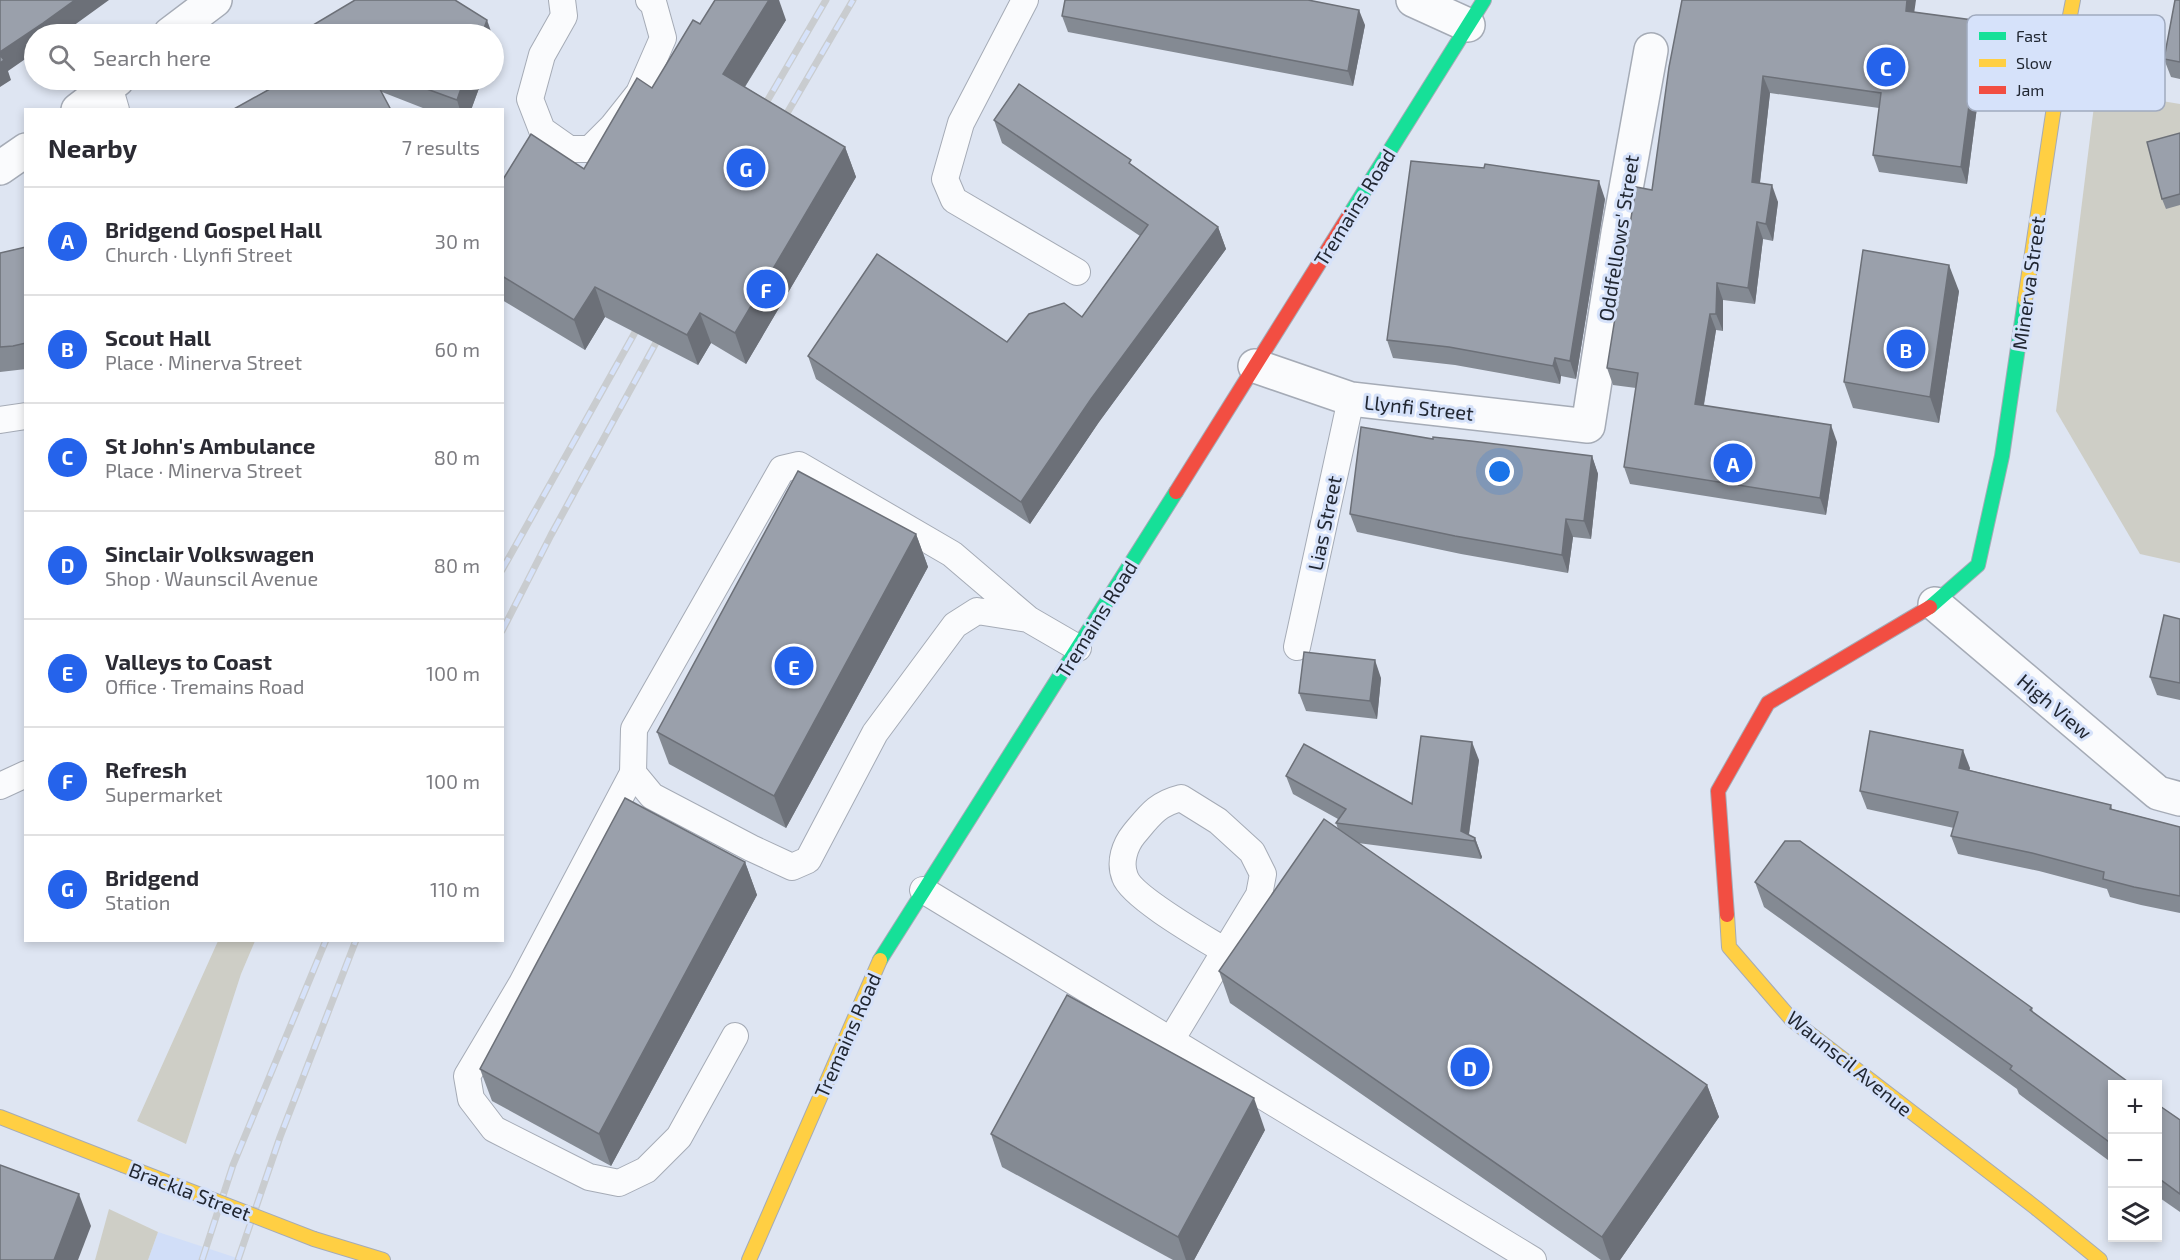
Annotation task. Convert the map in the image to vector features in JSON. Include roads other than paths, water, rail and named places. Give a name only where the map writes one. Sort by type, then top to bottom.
[{"type":"street","points":[[183,24],[215,0]]},
{"type":"street","points":[[1413,0],[1476,13]]},
{"type":"street","name":"Minerva Street","points":[[2070,15],[2073,0]]},
{"type":"street","name":"Tremains Road","points":[[749,1260],[878,963],[1476,13]]},
{"type":"street","name":"Oddfellows' Street","points":[[1588,426],[1618,232],[1651,50]]},
{"type":"street","points":[[82,108],[114,92]]},
{"type":"street","name":"Minerva Street","points":[[1978,565],[2002,456],[2053,111]]},
{"type":"street","points":[[0,168],[24,151]]},
{"type":"street","name":"Llynfi Street","points":[[1255,366],[1351,399],[1588,426]]},
{"type":"street","name":"Waunscil Avenue","points":[[1978,565],[1935,604],[1768,703],[1718,790],[1729,947],[1792,1020],[2100,1260]]},
{"type":"street","name":"High View","points":[[1935,604],[2158,793],[2180,799]]},
{"type":"street","name":"Brackla Street","points":[[0,1117],[314,1239],[383,1260]]},
{"type":"lane","points":[[562,0],[564,16],[542,55],[530,99],[542,130],[569,149],[590,149],[612,127],[639,93],[663,38],[654,0]]},
{"type":"lane","points":[[1025,0],[961,123],[945,179],[954,200],[1077,272]]},
{"type":"lane","name":"Lias Street","points":[[1297,647],[1351,399]]},
{"type":"lane","points":[[0,420],[24,416]]},
{"type":"lane","points":[[735,1036],[679,1137],[646,1170],[619,1183],[589,1177],[494,1129],[471,1099],[467,1076],[521,986],[633,772],[634,729],[782,469],[799,465],[952,554],[1028,619],[1078,648]]},
{"type":"lane","points":[[633,772],[652,796],[792,867],[808,860],[876,733],[955,625],[977,611],[1028,619]]},
{"type":"lane","points":[[0,786],[24,775]]},
{"type":"lane","points":[[1171,1040],[1259,896],[1263,874],[1252,852],[1218,821],[1181,798],[1165,802],[1131,838],[1122,858],[1125,878],[1143,897],[1225,951]]},
{"type":"lane","points":[[923,890],[1533,1260]]},
{"type":"railway","points":[[759,115],[826,0]]},
{"type":"railway","points":[[779,127],[853,0]]},
{"type":"railway","points":[[504,566],[643,318]]},
{"type":"railway","points":[[504,627],[551,535],[664,328]]},
{"type":"railway","points":[[202,1260],[233,1165],[325,942]]},
{"type":"railway","points":[[238,1260],[280,1137],[355,942]]},
{"type":"place","name":"St John's Ambulance","points":[[1886,67]]},
{"type":"place","name":"Bridgend","points":[[746,168]]},
{"type":"place","name":"Refresh","points":[[766,289]]},
{"type":"place","name":"Scout Hall","points":[[1906,349]]},
{"type":"place","name":"Bridgend Gospel Hall","points":[[1733,463]]},
{"type":"place","name":"Valleys to Coast","points":[[794,666]]},
{"type":"place","name":"Sinclair Volkswagen","points":[[1470,1067]]}]
